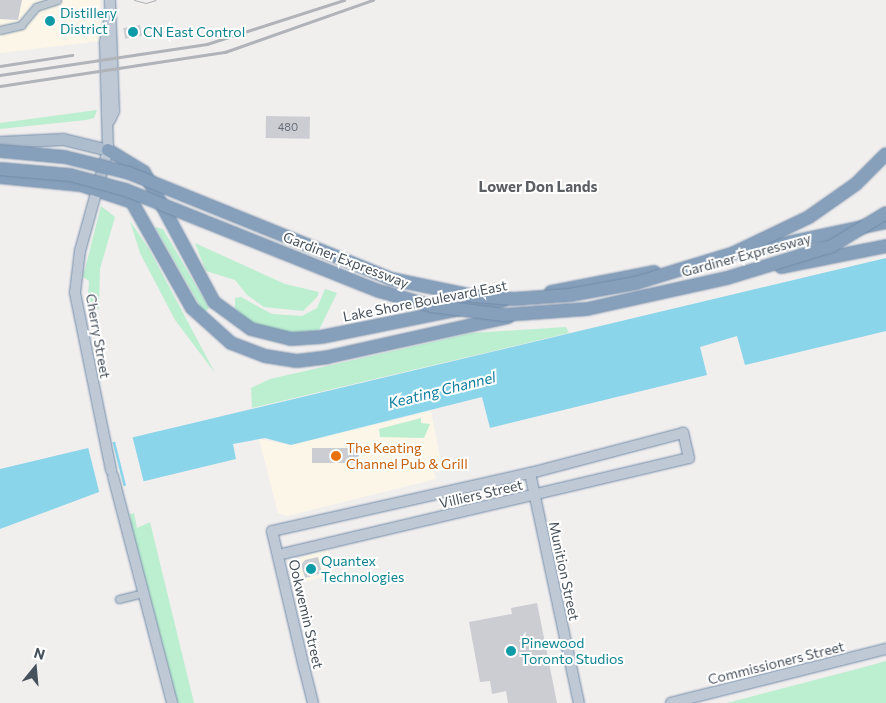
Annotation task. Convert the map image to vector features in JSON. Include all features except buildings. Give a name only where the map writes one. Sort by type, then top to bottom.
[{"type":"highway","name":"Lake Shore Boulevard East","points":[[108,150],[144,172],[222,312],[242,325],[277,337],[337,334],[624,279],[886,222]]},
{"type":"highway","name":"Gardiner Expressway","points":[[0,151],[65,157],[129,173],[349,264],[435,290],[494,298],[542,298],[668,275],[792,227],[856,184],[886,154]]},
{"type":"highway","name":"Gardiner Expressway","points":[[0,169],[70,176],[119,188],[188,212],[378,291],[432,306],[504,315],[587,309],[727,278],[832,246],[886,213]]},
{"type":"highway","points":[[0,176],[50,180],[99,189],[132,202],[140,209],[192,308],[230,343],[265,356],[297,361],[513,316],[562,313],[886,246]]},
{"type":"highway","points":[[337,334],[384,344]]},
{"type":"main road","name":"Lake Shore Boulevard East","points":[[0,142],[63,139],[108,150]]},
{"type":"street","points":[[0,30],[20,25],[36,7],[56,0]]},
{"type":"street","name":"Cherry Street","points":[[110,0],[110,18],[105,51],[106,111],[110,120],[108,150],[99,189],[80,251],[75,293],[120,508],[172,703]]},
{"type":"street","name":"Villiers Street","points":[[272,530],[530,474],[683,434],[689,458],[278,555]]},
{"type":"street","name":"Munition Street","points":[[530,474],[579,703]]},
{"type":"street","name":"Ookwemin Street","points":[[272,530],[313,703]]},
{"type":"street","points":[[119,599],[144,593]]},
{"type":"street","name":"Commissioners Street","points":[[671,703],[886,649]]},
{"type":"shaded area","name":"Distillery District","points":[[0,0],[100,0],[100,41],[0,53]]},
{"type":"shaded area","points":[[431,411],[441,462],[432,465],[436,479],[287,516],[278,513],[259,439],[291,445]]},
{"type":"shaded area","points":[[328,550],[333,574],[300,583],[297,564],[301,557]]},
{"type":"green space","points":[[97,110],[94,118],[86,120],[0,129],[0,123]]},
{"type":"green space","points":[[101,206],[115,217],[100,269],[99,309],[87,307],[89,281],[83,277]]},
{"type":"green space","points":[[130,221],[149,249],[215,373],[175,320],[140,253]]},
{"type":"green space","points":[[155,227],[163,229],[209,308],[204,313]]},
{"type":"green space","points":[[195,243],[285,284],[319,292],[317,297],[303,311],[264,307],[247,295],[235,280],[206,271]]},
{"type":"green space","points":[[325,289],[337,293],[319,330],[291,333],[268,329],[249,321],[235,308],[235,298],[241,297],[272,314],[302,316],[317,308]]},
{"type":"green space","points":[[566,327],[569,333],[252,408],[251,388],[270,379],[472,333]]},
{"type":"green space","points":[[421,418],[421,423],[430,424],[424,438],[380,437],[379,429]]},
{"type":"green space","points":[[134,513],[137,528],[150,522],[194,703],[178,703],[131,523],[130,514]]},
{"type":"green space","points":[[886,661],[886,703],[727,703],[857,669]]},
{"type":"water","name":"Keating Channel","points":[[886,258],[886,331],[745,365],[737,336],[700,347],[707,375],[490,428],[482,397],[291,445],[265,438],[233,444],[236,459],[99,492],[0,529],[0,469]]},
{"type":"pier","points":[[132,435],[144,484],[127,488],[115,439]]},
{"type":"pier","points":[[112,440],[124,489],[100,495],[88,446]]},
{"type":"tram line","points":[[134,0],[146,3],[156,0]]},
{"type":"railway","points":[[0,75],[207,44],[344,0]]},
{"type":"railway","points":[[0,86],[225,52],[373,0]]},
{"type":"railway","points":[[0,66],[72,55]]},
{"type":"place","name":"Distillery District","points":[[50,21]]},
{"type":"place","name":"CN East Control","points":[[133,32]]},
{"type":"place","name":"The Keating Channel Pub & Grill","points":[[336,456]]},
{"type":"place","name":"Quantex Technologies","points":[[311,569]]},
{"type":"place","name":"Pinewood Toronto Studios","points":[[511,651]]},
{"type":"district","name":"Lower Don Lands","points":[[538,187]]}]
